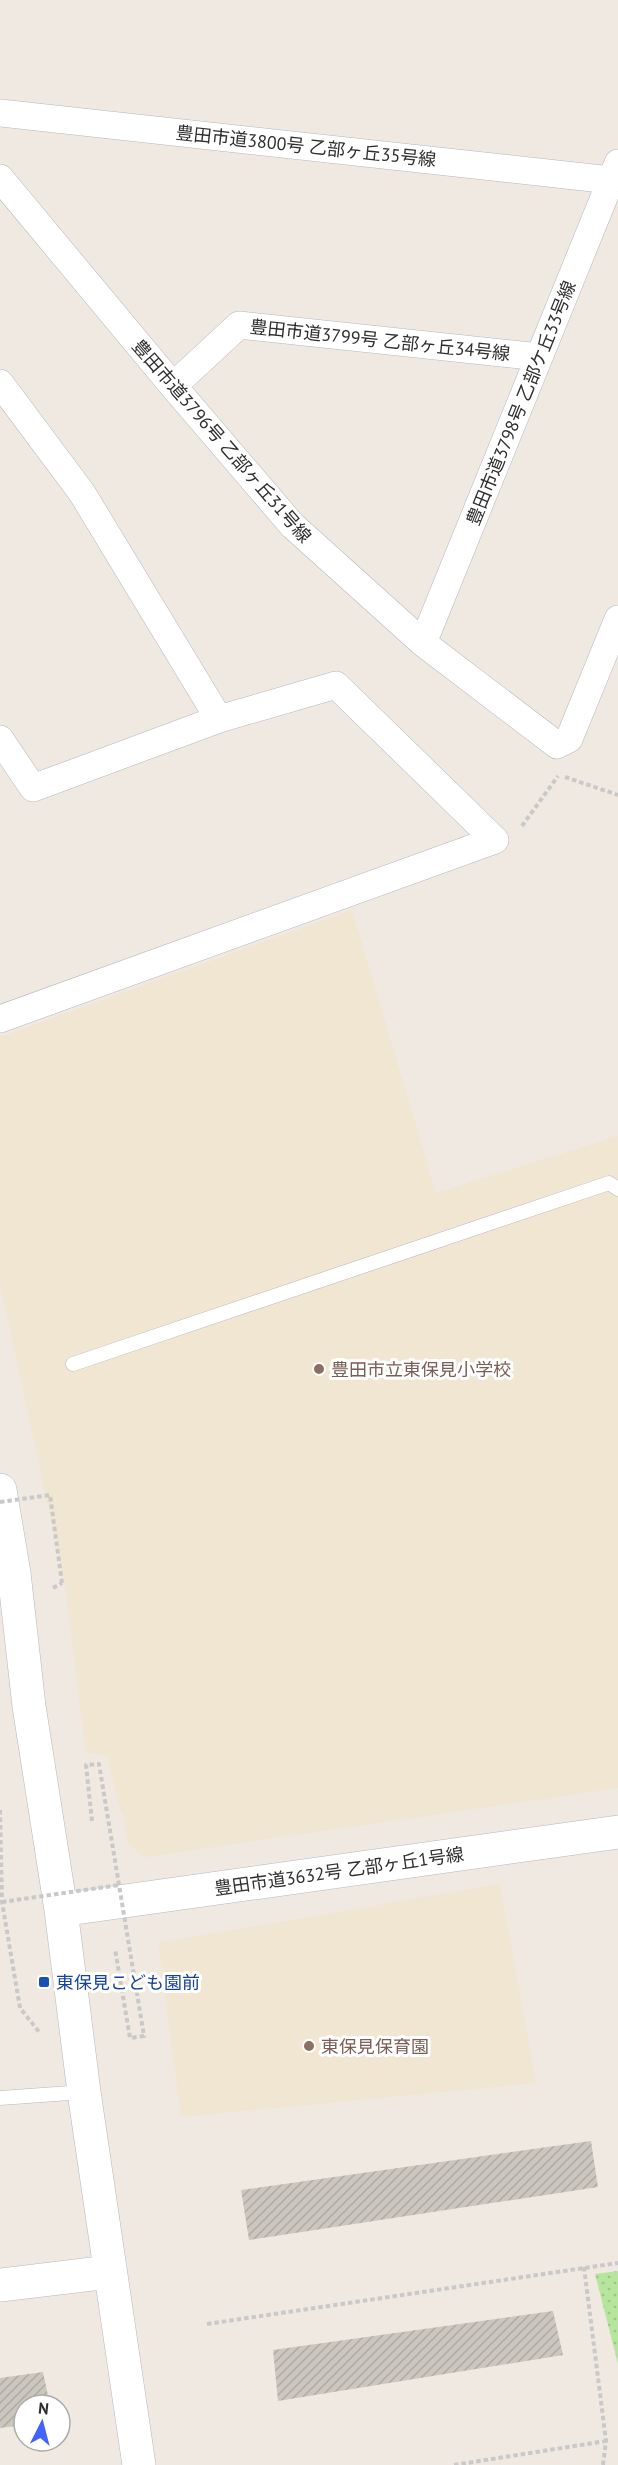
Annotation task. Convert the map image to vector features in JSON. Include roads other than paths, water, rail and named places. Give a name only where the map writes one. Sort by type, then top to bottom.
[{"type":"street","name":"豊田市道3800号 乙部ヶ丘35号線","points":[[0,113],[615,171]]},
{"type":"street","name":"豊田市道3798号 乙部ケ丘33号線","points":[[423,643],[615,171]]},
{"type":"street","name":"豊田市道3796号 乙部ヶ丘31号線","points":[[0,178],[173,387],[292,525],[423,643],[557,744],[569,740],[618,620]]},
{"type":"street","name":"豊田市道3799号 乙部ヶ丘34号線","points":[[173,387],[239,325],[539,357]]},
{"type":"street","points":[[0,383],[10,413],[82,493],[219,719]]},
{"type":"street","points":[[0,739],[33,788],[219,719],[336,685],[495,840],[0,1019]]},
{"type":"street","points":[[0,1491],[14,1573],[29,1706],[61,1910],[84,2092],[138,2465]]},
{"type":"street","name":"豊田市道3632号 乙部ヶ丘1号線","points":[[61,1910],[618,1832]]},
{"type":"street","points":[[0,2285],[109,2272]]},
{"type":"lane","points":[[73,1364],[609,1183],[618,1189]]},
{"type":"lane","points":[[0,2098],[84,2092]]},
{"type":"place","name":"豊田市立東保見小学校","points":[[319,1369]]},
{"type":"place","name":"東保見こども園前","points":[[44,1982]]},
{"type":"place","name":"東保見保育園","points":[[309,2046]]}]
